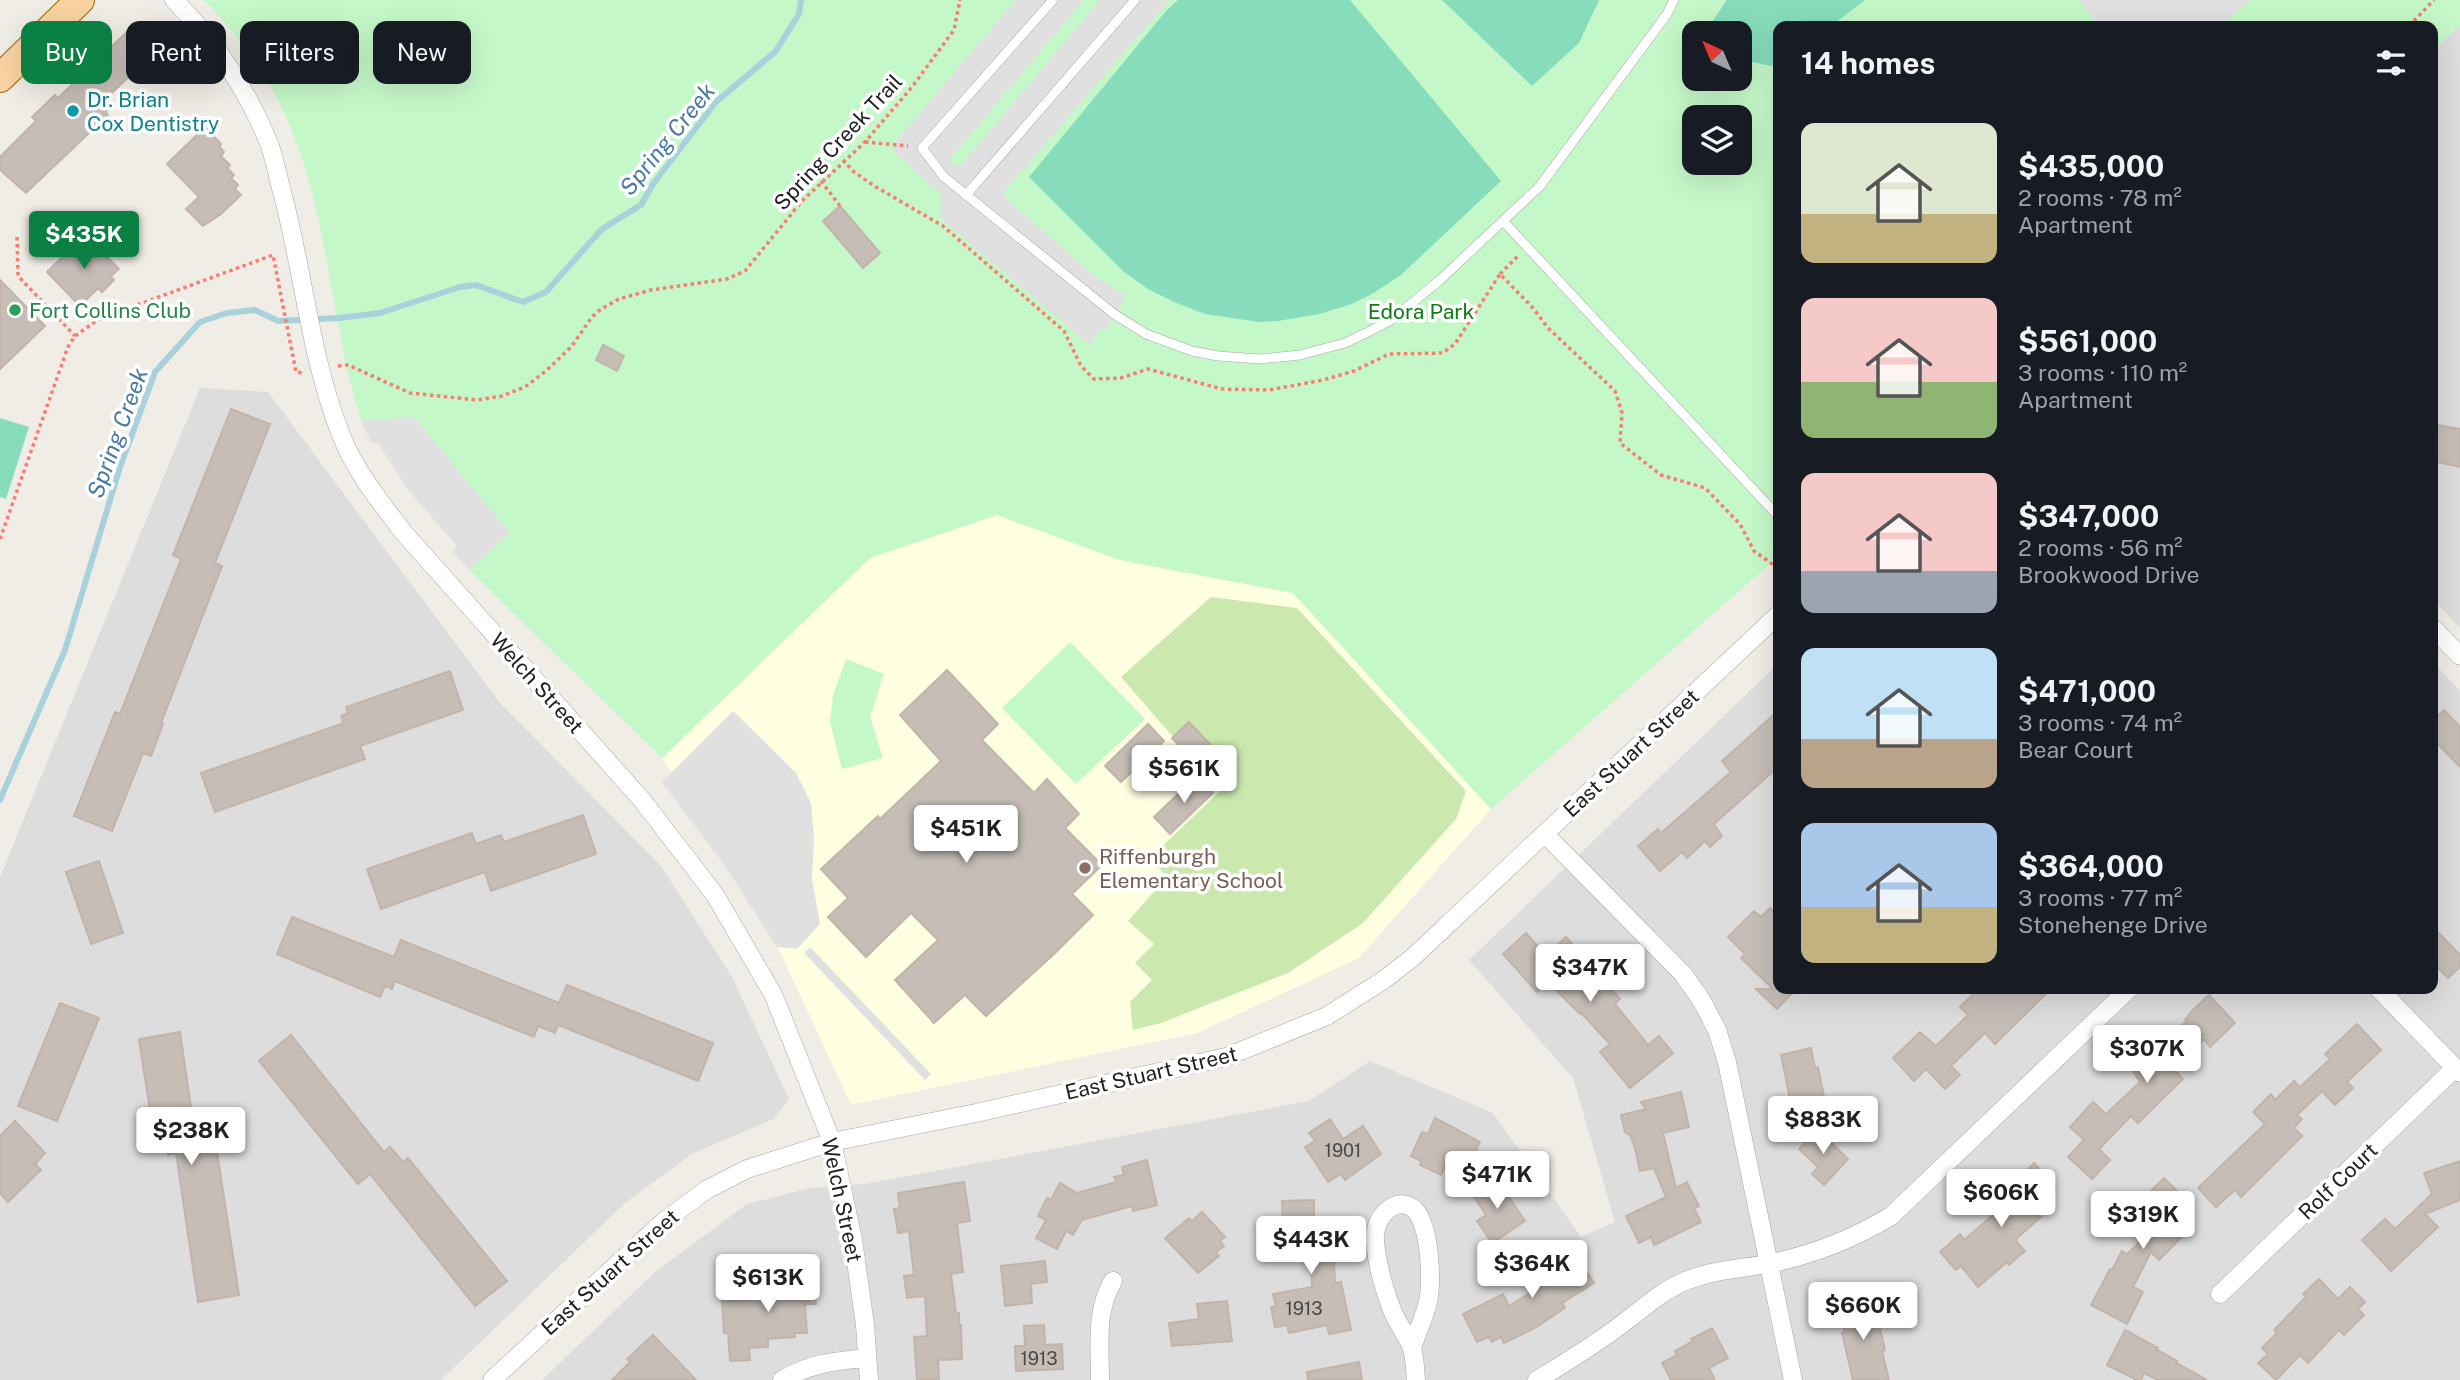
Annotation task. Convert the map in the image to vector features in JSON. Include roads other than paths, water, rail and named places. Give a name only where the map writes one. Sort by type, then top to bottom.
[{"type":"main road","points":[[0,78],[80,0]]},
{"type":"street","name":"Welch Street","points":[[174,0],[222,54],[270,146],[292,231],[314,346],[329,402],[341,436],[374,494],[404,533],[642,800],[715,895],[773,994],[832,1142],[853,1240],[869,1380]]},
{"type":"street","name":"East Stuart Street","points":[[492,1380],[663,1222],[706,1190],[747,1169],[832,1142],[1226,1057],[1326,1016],[1385,979],[1412,958],[1773,620]]},
{"type":"street","points":[[2438,633],[2460,656]]},
{"type":"street","points":[[1545,834],[1683,974],[1702,1001],[1717,1030],[1727,1062],[1793,1380]]},
{"type":"street","points":[[1537,1380],[1584,1351],[1662,1293],[1687,1281],[1719,1270],[1769,1264],[1803,1256],[1843,1242],[1891,1216],[2124,994]]},
{"type":"street","points":[[2384,994],[2458,1071]]},
{"type":"street","name":"Rolf Court","points":[[2220,1294],[2458,1071]]},
{"type":"street","points":[[1412,1348],[1428,1304],[1430,1285],[1427,1242],[1422,1221],[1415,1212],[1407,1205],[1397,1204],[1387,1209],[1380,1218],[1375,1242],[1392,1309],[1412,1348],[1416,1380]]},
{"type":"street","points":[[1100,1380],[1101,1309],[1105,1294],[1113,1281]]},
{"type":"street","points":[[782,1380],[801,1369],[827,1362],[867,1358]]},
{"type":"lane","points":[[1053,0],[922,148],[944,177],[1114,314],[1146,334],[1192,351],[1261,359],[1300,355],[1345,343],[1391,320],[1440,280],[1540,186],[1660,24],[1674,0]]},
{"type":"lane","points":[[967,195],[1135,0]]},
{"type":"lane","points":[[1503,221],[1773,511]]},
{"type":"waterway","name":"Spring Creek","points":[[0,800],[65,650],[120,467],[155,372],[200,322],[227,313],[255,310],[278,321],[380,313],[460,287],[476,285],[523,302],[546,292],[602,229],[641,205],[653,184],[716,102],[776,51],[799,14],[801,0]]},
{"type":"place","name":"Dr. Brian Cox Dentistry","points":[[73,111]]},
{"type":"place","name":"Fort Collins Club","points":[[15,310]]},
{"type":"place","name":"Riffenburgh Elementary School","points":[[1085,868]]},
{"type":"park label","name":"Edora Park","points":[[1421,311]]}]
